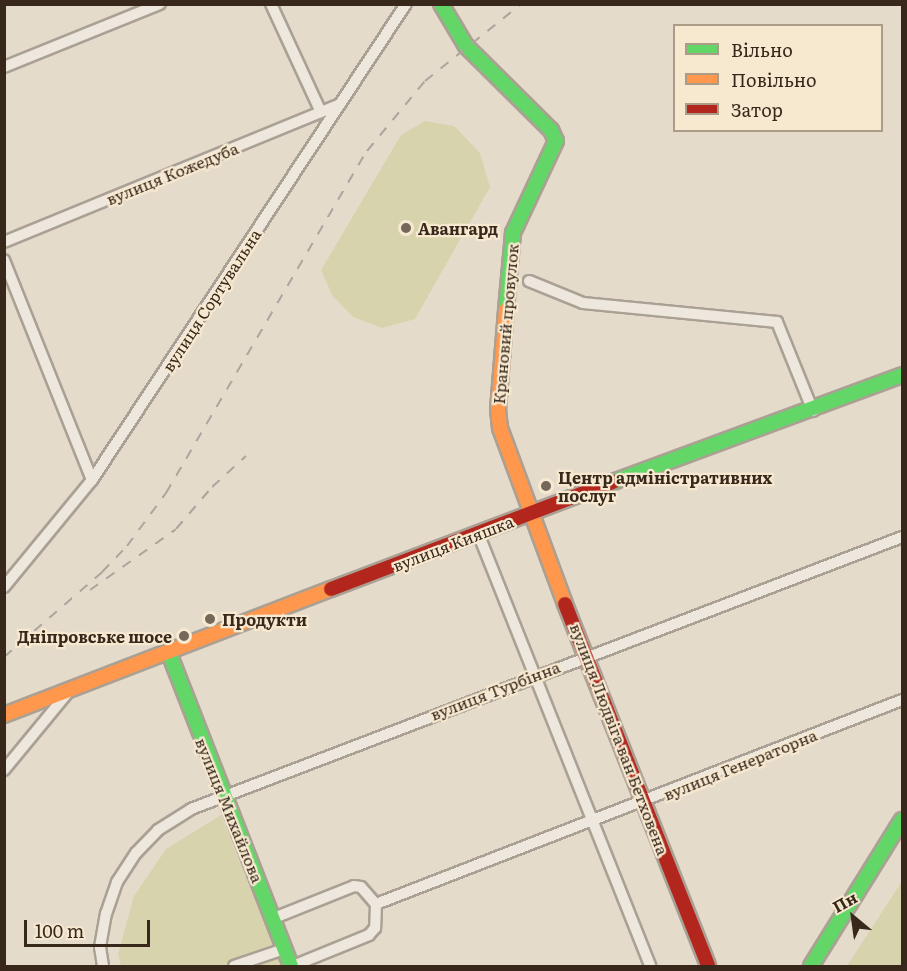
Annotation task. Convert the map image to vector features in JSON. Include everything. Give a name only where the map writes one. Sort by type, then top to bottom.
[{"type":"street","points":[[4,67],[160,4]]},
{"type":"street","points":[[271,4],[321,112]]},
{"type":"street","name":"вулиця Сортувальна","points":[[4,587],[92,480],[406,4]]},
{"type":"street","name":"Крановий провулок","points":[[441,4],[466,46],[551,130],[556,141],[513,233],[498,409],[503,444],[532,512]]},
{"type":"street","name":"вулиця Кожедуба","points":[[4,242],[340,104]]},
{"type":"street","points":[[4,260],[92,480]]},
{"type":"street","points":[[529,281],[583,303],[777,322],[813,411]]},
{"type":"street","name":"вулиця Кияшка","points":[[4,715],[532,512],[813,411],[903,375]]},
{"type":"street","name":"вулиця Людвіга ван Бетховена","points":[[532,512],[708,966]]},
{"type":"street","points":[[478,533],[650,966]]},
{"type":"street","name":"вулиця Турбінна","points":[[103,966],[100,947],[106,914],[117,882],[136,853],[158,830],[223,794],[903,537]]},
{"type":"street","name":"вулиця Михайлова","points":[[169,653],[292,966]]},
{"type":"street","points":[[4,770],[70,690]]},
{"type":"street","name":"вулиця Генераторна","points":[[376,904],[645,802],[903,700]]},
{"type":"street","points":[[812,966],[903,820]]},
{"type":"street","points":[[274,918],[354,886],[361,887],[376,904],[375,928],[369,934],[292,966]]},
{"type":"street","points":[[234,966],[284,949]]},
{"type":"shaded area","name":"Авангард","points":[[425,121],[454,126],[480,153],[490,187],[415,319],[382,328],[353,317],[332,295],[321,270],[401,135]]},
{"type":"shaded area","points":[[221,815],[281,966],[121,966],[118,954],[134,896],[166,849]]},
{"type":"shaded area","points":[[902,881],[902,966],[847,966]]},
{"type":"railway","points":[[4,657],[102,572],[127,546],[166,493],[367,151],[425,81],[521,4]]},
{"type":"railway","points":[[90,590],[176,529],[212,487],[246,456]]},
{"type":"traffic: fast","points":[[441,4],[466,46],[551,130],[556,141],[513,233],[506,310]]},
{"type":"traffic: fast","points":[[613,482],[902,375]]},
{"type":"traffic: fast","points":[[169,653],[291,966]]},
{"type":"traffic: fast","points":[[811,966],[902,820]]},
{"type":"traffic: slow","points":[[506,310],[498,409],[500,428],[565,604]]},
{"type":"traffic: slow","points":[[4,715],[331,589]]},
{"type":"traffic: jam","points":[[331,589],[613,482]]},
{"type":"traffic: jam","points":[[565,604],[708,966]]},
{"type":"place","name":"Авангард","points":[[406,228]]},
{"type":"place","name":"Центр адміністративних послуг","points":[[546,486]]},
{"type":"place","name":"Продукти","points":[[210,619]]},
{"type":"place","name":"Дніпровське шосе","points":[[184,636]]}]
